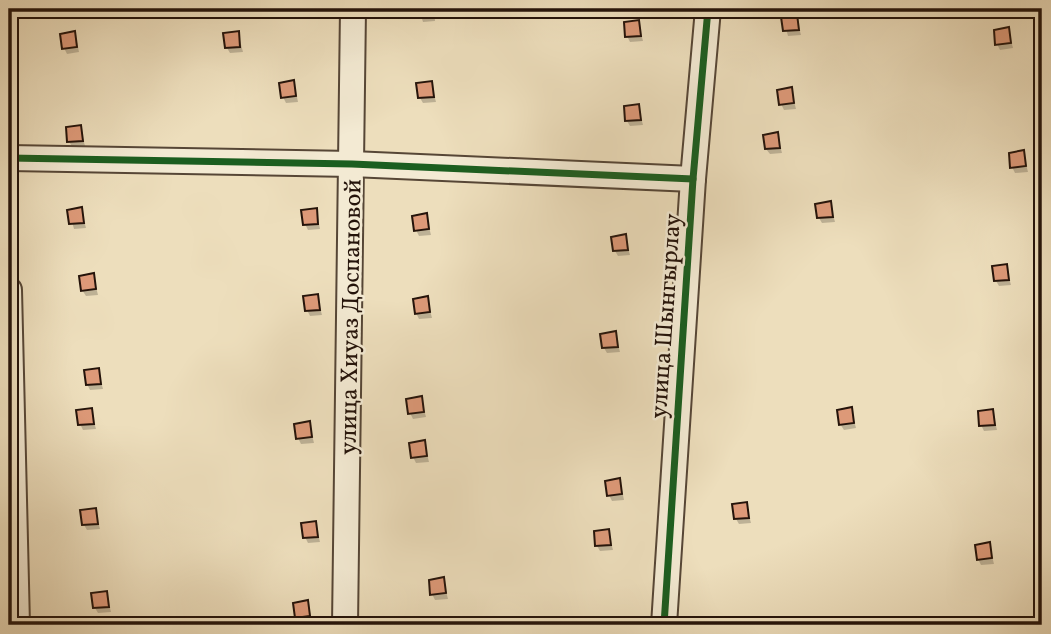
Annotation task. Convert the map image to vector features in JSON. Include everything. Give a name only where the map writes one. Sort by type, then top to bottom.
[{"type":"street","name":"улица Хиуаз Доспановой","points":[[345,625],[353,9]]},
{"type":"street","name":"улица Шынгырлау","points":[[664,625],[693,179],[708,9]]},
{"type":"street","points":[[9,158],[352,164],[693,179]]},
{"type":"street","points":[[9,290],[17,625]]},
{"type":"building","points":[[417,9],[433,9],[433,15],[418,17]]},
{"type":"building","points":[[797,14],[799,30],[783,31],[781,17]]},
{"type":"building","points":[[639,20],[641,36],[625,37],[624,22]]},
{"type":"building","points":[[1009,27],[1011,43],[995,45],[994,30]]},
{"type":"building","points":[[75,31],[77,47],[62,49],[60,34]]},
{"type":"building","points":[[239,31],[240,47],[225,48],[223,33]]},
{"type":"building","points":[[294,80],[296,96],[281,98],[279,83]]},
{"type":"building","points":[[432,81],[434,97],[418,98],[416,83]]},
{"type":"building","points":[[792,87],[794,103],[779,105],[777,90]]},
{"type":"building","points":[[639,104],[641,120],[625,121],[624,106]]},
{"type":"building","points":[[81,125],[83,141],[67,142],[66,127]]},
{"type":"building","points":[[778,132],[780,148],[765,149],[763,135]]},
{"type":"building","points":[[1024,150],[1026,166],[1010,168],[1009,153]]},
{"type":"building","points":[[831,201],[833,217],[817,218],[815,204]]},
{"type":"building","points":[[82,207],[84,223],[69,224],[67,210]]},
{"type":"building","points":[[317,208],[318,224],[303,225],[301,210]]},
{"type":"building","points":[[427,213],[429,229],[414,231],[412,216]]},
{"type":"building","points":[[626,234],[628,250],[613,251],[611,237]]},
{"type":"building","points":[[1007,264],[1009,280],[994,281],[992,266]]},
{"type":"building","points":[[94,273],[96,289],[81,291],[79,276]]},
{"type":"building","points":[[318,294],[320,310],[305,311],[303,296]]},
{"type":"building","points":[[428,296],[430,312],[415,314],[413,299]]},
{"type":"building","points":[[616,331],[618,347],[602,348],[600,334]]},
{"type":"building","points":[[99,368],[101,384],[86,385],[84,370]]},
{"type":"building","points":[[422,396],[424,412],[408,414],[406,399]]},
{"type":"building","points":[[852,407],[854,423],[839,425],[837,410]]},
{"type":"building","points":[[92,408],[94,424],[78,425],[76,410]]},
{"type":"building","points":[[993,409],[995,425],[979,426],[978,411]]},
{"type":"building","points":[[310,421],[312,437],[296,439],[294,424]]},
{"type":"building","points":[[425,440],[427,456],[411,458],[409,443]]},
{"type":"building","points":[[620,478],[622,494],[607,496],[605,481]]},
{"type":"building","points":[[747,502],[749,518],[734,519],[732,504]]},
{"type":"building","points":[[96,508],[98,524],[82,525],[80,510]]},
{"type":"building","points":[[316,521],[318,537],[303,538],[301,523]]},
{"type":"building","points":[[609,529],[611,545],[595,546],[594,531]]},
{"type":"building","points":[[990,542],[992,558],[977,560],[975,545]]},
{"type":"building","points":[[444,577],[446,593],[430,595],[429,580]]},
{"type":"building","points":[[107,591],[109,607],[93,608],[91,593]]},
{"type":"building","points":[[308,600],[310,616],[295,618],[293,603]]},
{"type":"cycle path","points":[[664,625],[693,179],[708,9]]},
{"type":"cycle path","points":[[9,158],[352,164],[693,179]]}]
